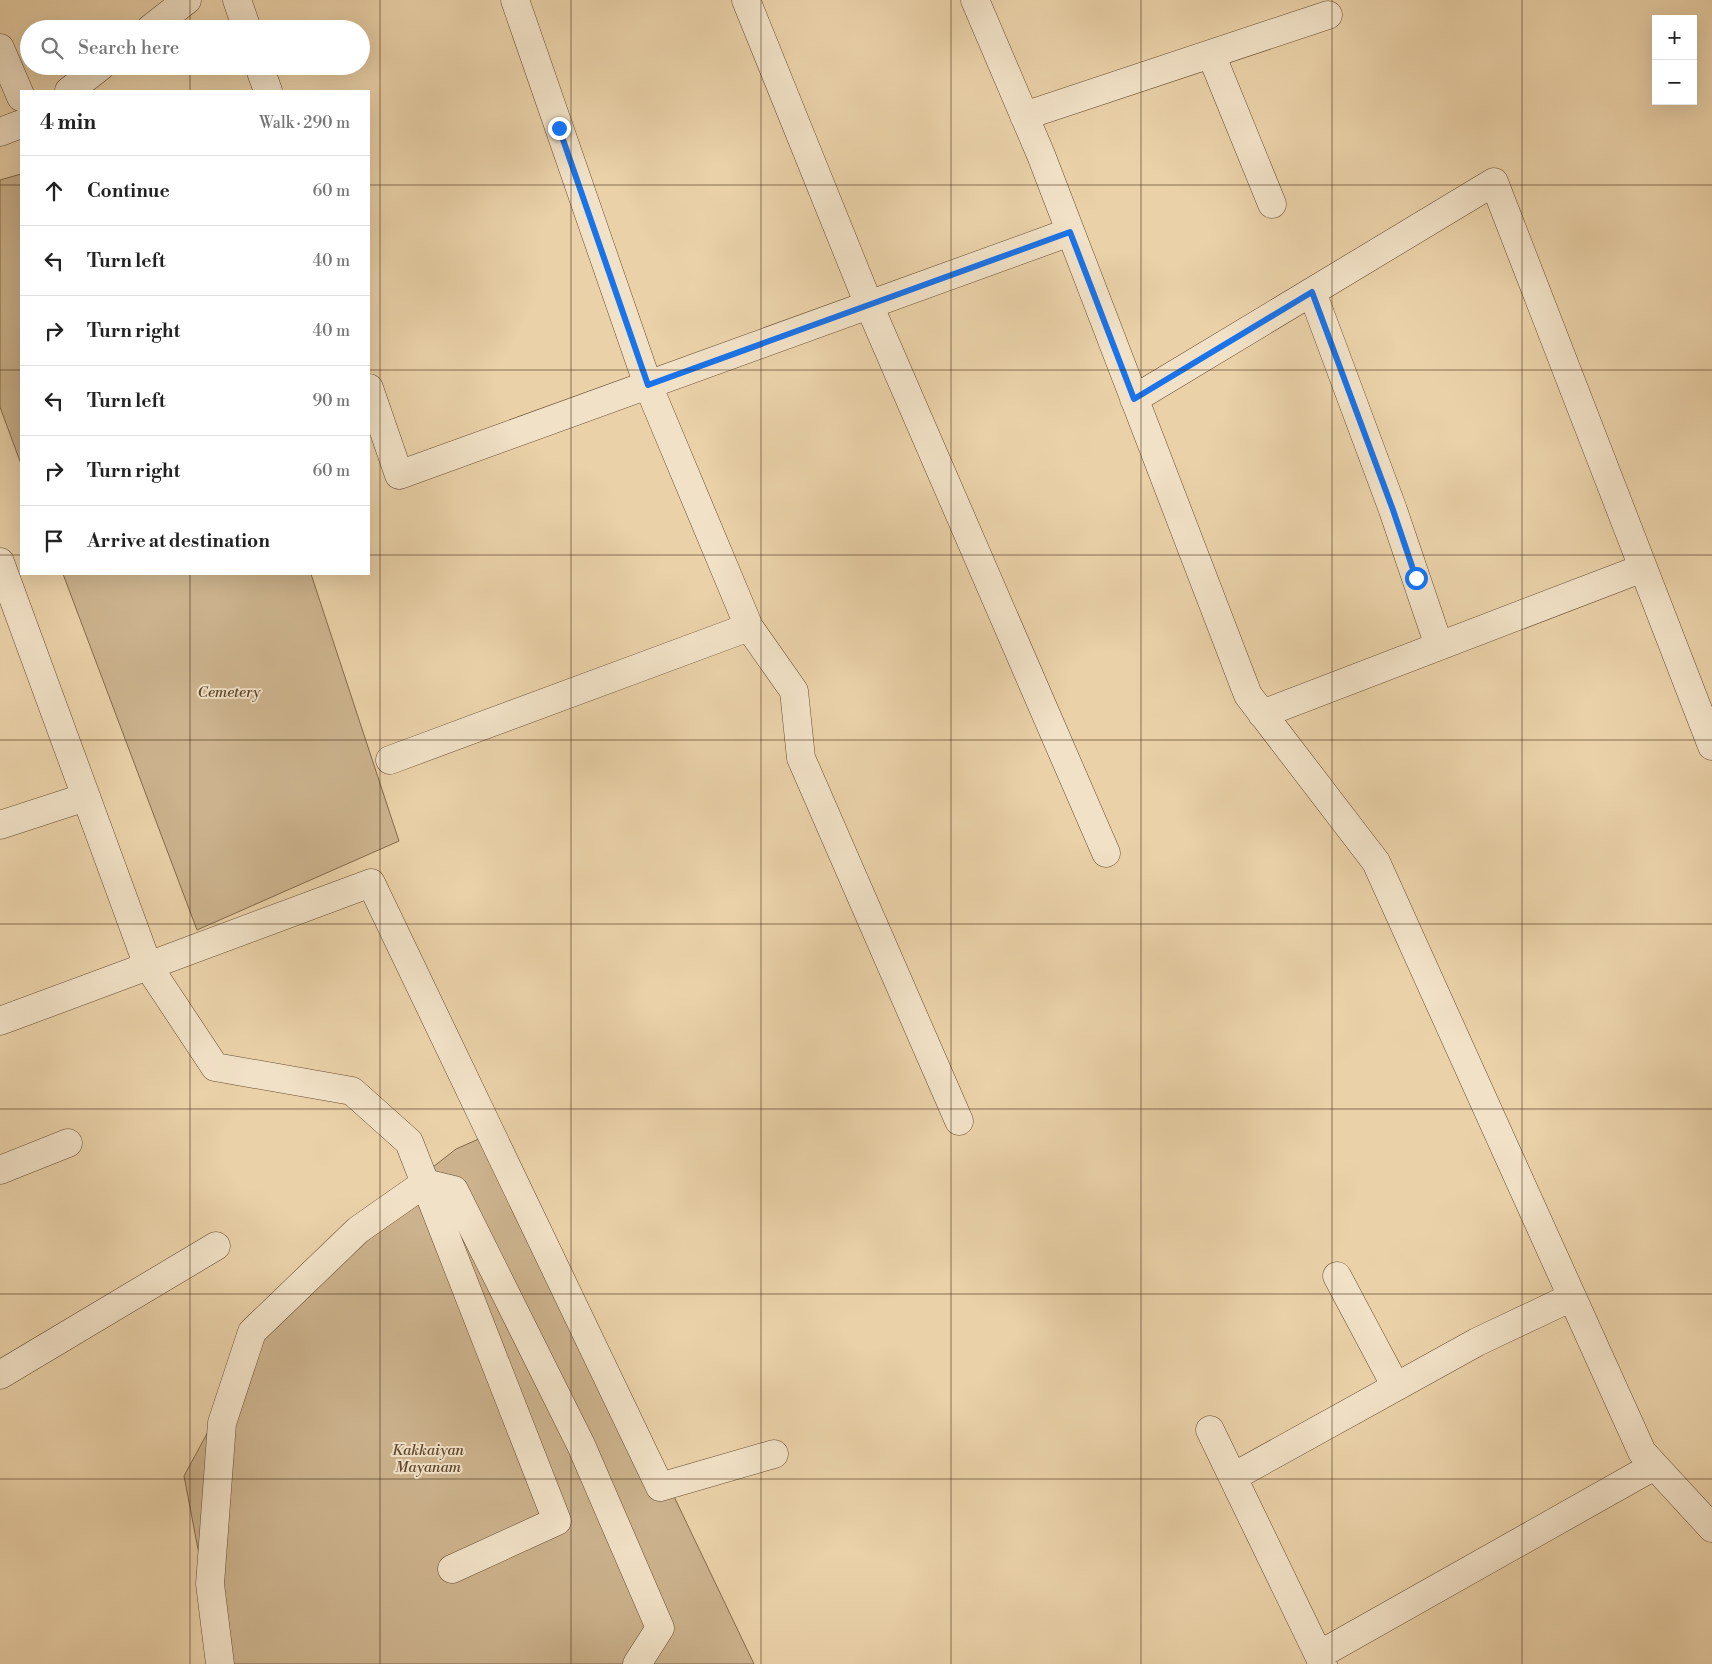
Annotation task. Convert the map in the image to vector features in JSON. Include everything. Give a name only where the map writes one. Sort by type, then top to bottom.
[{"type":"street","points":[[161,20],[187,0]]},
{"type":"street","points":[[515,0],[648,385],[749,627],[794,691],[801,758],[959,1121]]},
{"type":"street","points":[[746,0],[869,306],[1106,853]]},
{"type":"street","points":[[975,0],[1070,232],[1248,695],[1376,862],[1642,1452],[1712,1528]]},
{"type":"street","points":[[237,1],[244,20]]},
{"type":"street","points":[[1024,116],[1328,15]]},
{"type":"street","points":[[0,48],[20,95]]},
{"type":"street","points":[[1211,54],[1272,204]]},
{"type":"street","points":[[70,90],[90,75]]},
{"type":"street","points":[[262,75],[268,90]]},
{"type":"street","points":[[0,132],[20,124]]},
{"type":"street","points":[[1134,399],[1494,182],[1712,746]]},
{"type":"street","points":[[370,391],[399,476],[1070,232]]},
{"type":"street","points":[[1312,292],[1393,510],[1439,646]]},
{"type":"street","points":[[0,562],[148,966],[215,1067],[352,1091],[408,1142],[426,1183],[557,1521],[452,1569]]},
{"type":"street","points":[[1262,714],[1643,568]]},
{"type":"street","points":[[390,760],[749,627]]},
{"type":"street","points":[[0,825],[86,797]]},
{"type":"street","points":[[0,1021],[371,883],[660,1487],[774,1454]]},
{"type":"street","points":[[0,1170],[68,1143]]},
{"type":"street","points":[[220,1664],[210,1584],[222,1423],[252,1332],[358,1230],[426,1183],[454,1190],[581,1444],[660,1628],[638,1664]]},
{"type":"street","points":[[0,1374],[216,1246]]},
{"type":"street","points":[[1336,1276],[1396,1387]]},
{"type":"street","points":[[1233,1477],[1477,1342],[1572,1297]]},
{"type":"street","points":[[1210,1430],[1321,1660],[1654,1466]]},
{"type":"green space","points":[[20,174],[20,461],[0,407],[0,180]]},
{"type":"green space","name":"Cemetery","points":[[63,575],[311,575],[399,841],[197,930]]},
{"type":"green space","name":"Kakkaiyan Mayanam","points":[[499,1130],[754,1664],[220,1664],[184,1476],[292,1277],[456,1149]]},
{"type":"route","points":[[559,128],[648,385],[1070,232],[1134,399],[1312,292],[1393,510],[1416,578]]}]
